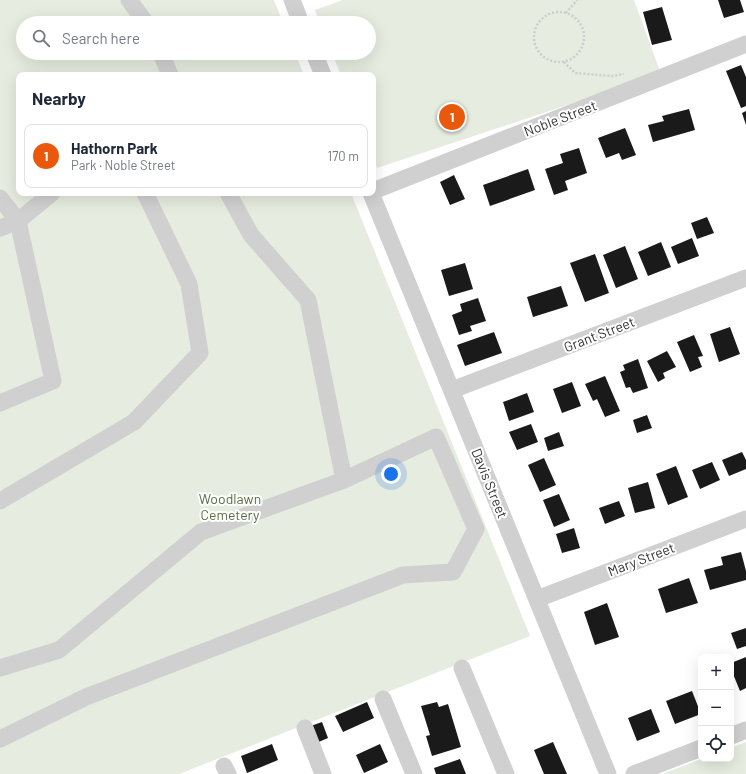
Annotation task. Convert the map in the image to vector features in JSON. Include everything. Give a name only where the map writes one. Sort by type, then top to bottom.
[{"type":"street","points":[[129,0],[141,16]]},
{"type":"street","points":[[292,0],[299,16]]},
{"type":"street","name":"Noble Street","points":[[376,190],[746,44]]},
{"type":"street","points":[[164,60],[169,72]]},
{"type":"street","points":[[317,60],[322,72]]},
{"type":"street","points":[[0,228],[18,221],[48,196]]},
{"type":"street","points":[[0,501],[134,422],[200,353],[189,284],[146,196]]},
{"type":"street","points":[[230,196],[251,235],[308,300],[344,480]]},
{"type":"street","name":"Davis Street","points":[[374,196],[608,774]]},
{"type":"street","points":[[0,198],[18,221],[53,381],[0,403]]},
{"type":"street","name":"Grant Street","points":[[452,390],[746,278]]},
{"type":"street","points":[[0,668],[59,650],[201,532],[344,480],[436,437],[476,529],[453,572],[403,575],[86,697],[0,739]]},
{"type":"street","name":"Mary Street","points":[[537,599],[746,519]]},
{"type":"street","points":[[462,668],[506,774]]},
{"type":"street","points":[[383,699],[414,774]]},
{"type":"street","points":[[305,728],[324,774]]},
{"type":"street","points":[[734,735],[746,730]]},
{"type":"street","points":[[634,774],[698,749]]},
{"type":"path","points":[[566,13],[577,0]]},
{"type":"path","points":[[558,12],[566,13],[574,17],[584,30],[583,47],[578,54],[564,62],[547,60],[536,48],[534,32],[537,24],[550,14],[558,12]]},
{"type":"path","points":[[564,62],[575,73],[612,76],[630,73]]},
{"type":"green space","name":"Woodlawn Cemetery","points":[[0,0],[274,0],[280,16],[16,16],[16,60],[298,60],[303,72],[16,72],[16,196],[352,196],[530,636],[179,774],[0,774]]},
{"type":"green space","points":[[343,0],[634,0],[661,74],[377,168],[376,72],[340,72],[335,60],[376,60],[376,16],[317,16],[315,10]]},
{"type":"green space","points":[[746,742],[746,774],[662,774],[698,760],[698,762],[734,762],[734,747]]},
{"type":"building","points":[[718,0],[740,0],[744,12],[724,18]]},
{"type":"building","points":[[662,7],[672,40],[652,45],[643,12]]},
{"type":"building","points":[[741,65],[746,77],[746,106],[741,108],[726,71]]},
{"type":"building","points":[[689,109],[695,130],[653,142],[648,125],[664,121],[662,116]]},
{"type":"building","points":[[746,111],[746,125],[742,113]]},
{"type":"building","points":[[625,128],[636,155],[622,160],[619,153],[606,158],[598,138]]},
{"type":"building","points":[[579,148],[587,173],[565,181],[568,190],[554,195],[545,169],[563,163],[560,154]]},
{"type":"building","points":[[528,169],[535,190],[490,206],[483,185]]},
{"type":"building","points":[[454,175],[465,199],[450,205],[440,182]]},
{"type":"building","points":[[707,217],[714,233],[697,239],[691,223]]},
{"type":"building","points":[[692,238],[699,256],[678,264],[671,247]]},
{"type":"building","points":[[661,242],[671,267],[648,276],[638,252]]},
{"type":"building","points":[[625,246],[638,279],[616,288],[603,255]]},
{"type":"building","points":[[595,254],[609,293],[585,302],[570,263]]},
{"type":"building","points":[[465,263],[473,289],[449,296],[441,270]]},
{"type":"building","points":[[561,286],[568,306],[533,317],[527,297]]},
{"type":"building","points":[[478,298],[486,321],[470,326],[472,331],[459,335],[452,315],[462,311],[460,304]]},
{"type":"building","points":[[730,327],[740,354],[719,362],[710,334]]},
{"type":"building","points":[[494,332],[502,353],[465,366],[457,345]]},
{"type":"building","points":[[694,335],[703,356],[698,357],[702,367],[690,372],[677,342]]},
{"type":"building","points":[[667,351],[676,367],[663,373],[665,378],[658,382],[647,361]]},
{"type":"building","points":[[638,359],[648,388],[633,393],[630,387],[626,388],[620,372],[625,370],[623,365]]},
{"type":"building","points":[[605,376],[620,411],[605,417],[597,399],[593,401],[585,384]]},
{"type":"building","points":[[572,382],[581,406],[562,413],[553,389]]},
{"type":"building","points":[[527,393],[534,412],[509,421],[503,402]]},
{"type":"building","points":[[647,415],[652,428],[637,433],[633,420]]},
{"type":"building","points":[[531,424],[538,442],[517,450],[509,432]]},
{"type":"building","points":[[559,432],[564,446],[548,451],[544,438]]},
{"type":"building","points":[[742,452],[746,460],[746,469],[729,476],[722,460]]},
{"type":"building","points":[[544,458],[556,485],[540,492],[528,465]]},
{"type":"building","points":[[712,462],[720,480],[700,489],[692,470]]},
{"type":"building","points":[[676,466],[688,497],[668,505],[656,474]]},
{"type":"building","points":[[648,482],[655,508],[635,513],[628,488]]},
{"type":"building","points":[[559,494],[570,520],[554,527],[543,500]]},
{"type":"building","points":[[619,501],[625,516],[605,524],[599,508]]},
{"type":"building","points":[[574,528],[580,548],[562,553],[556,534]]},
{"type":"building","points":[[741,552],[746,571],[746,580],[710,590],[704,570],[723,565],[721,557]]},
{"type":"building","points":[[689,578],[698,603],[666,613],[658,589]]},
{"type":"building","points":[[607,603],[619,637],[595,645],[584,612]]},
{"type":"building","points":[[746,628],[746,646],[737,649],[731,633]]},
{"type":"building","points":[[746,657],[746,688],[740,691],[734,676],[734,662]]},
{"type":"building","points":[[692,691],[698,706],[698,715],[675,724],[666,701]]},
{"type":"building","points":[[367,702],[374,718],[343,732],[335,716]]},
{"type":"building","points":[[437,702],[439,707],[448,704],[461,747],[432,756],[426,736],[430,735],[421,706]]},
{"type":"building","points":[[651,709],[660,732],[637,741],[628,718]]},
{"type":"building","points":[[322,722],[328,738],[314,744],[308,727]]},
{"type":"building","points":[[553,742],[567,774],[544,774],[534,750]]},
{"type":"building","points":[[272,744],[278,760],[247,773],[241,756]]},
{"type":"building","points":[[380,744],[388,762],[364,773],[356,755]]},
{"type":"building","points":[[460,759],[466,774],[436,774],[434,768]]},
{"type":"place","name":"Hathorn Park","points":[[452,117]]}]
